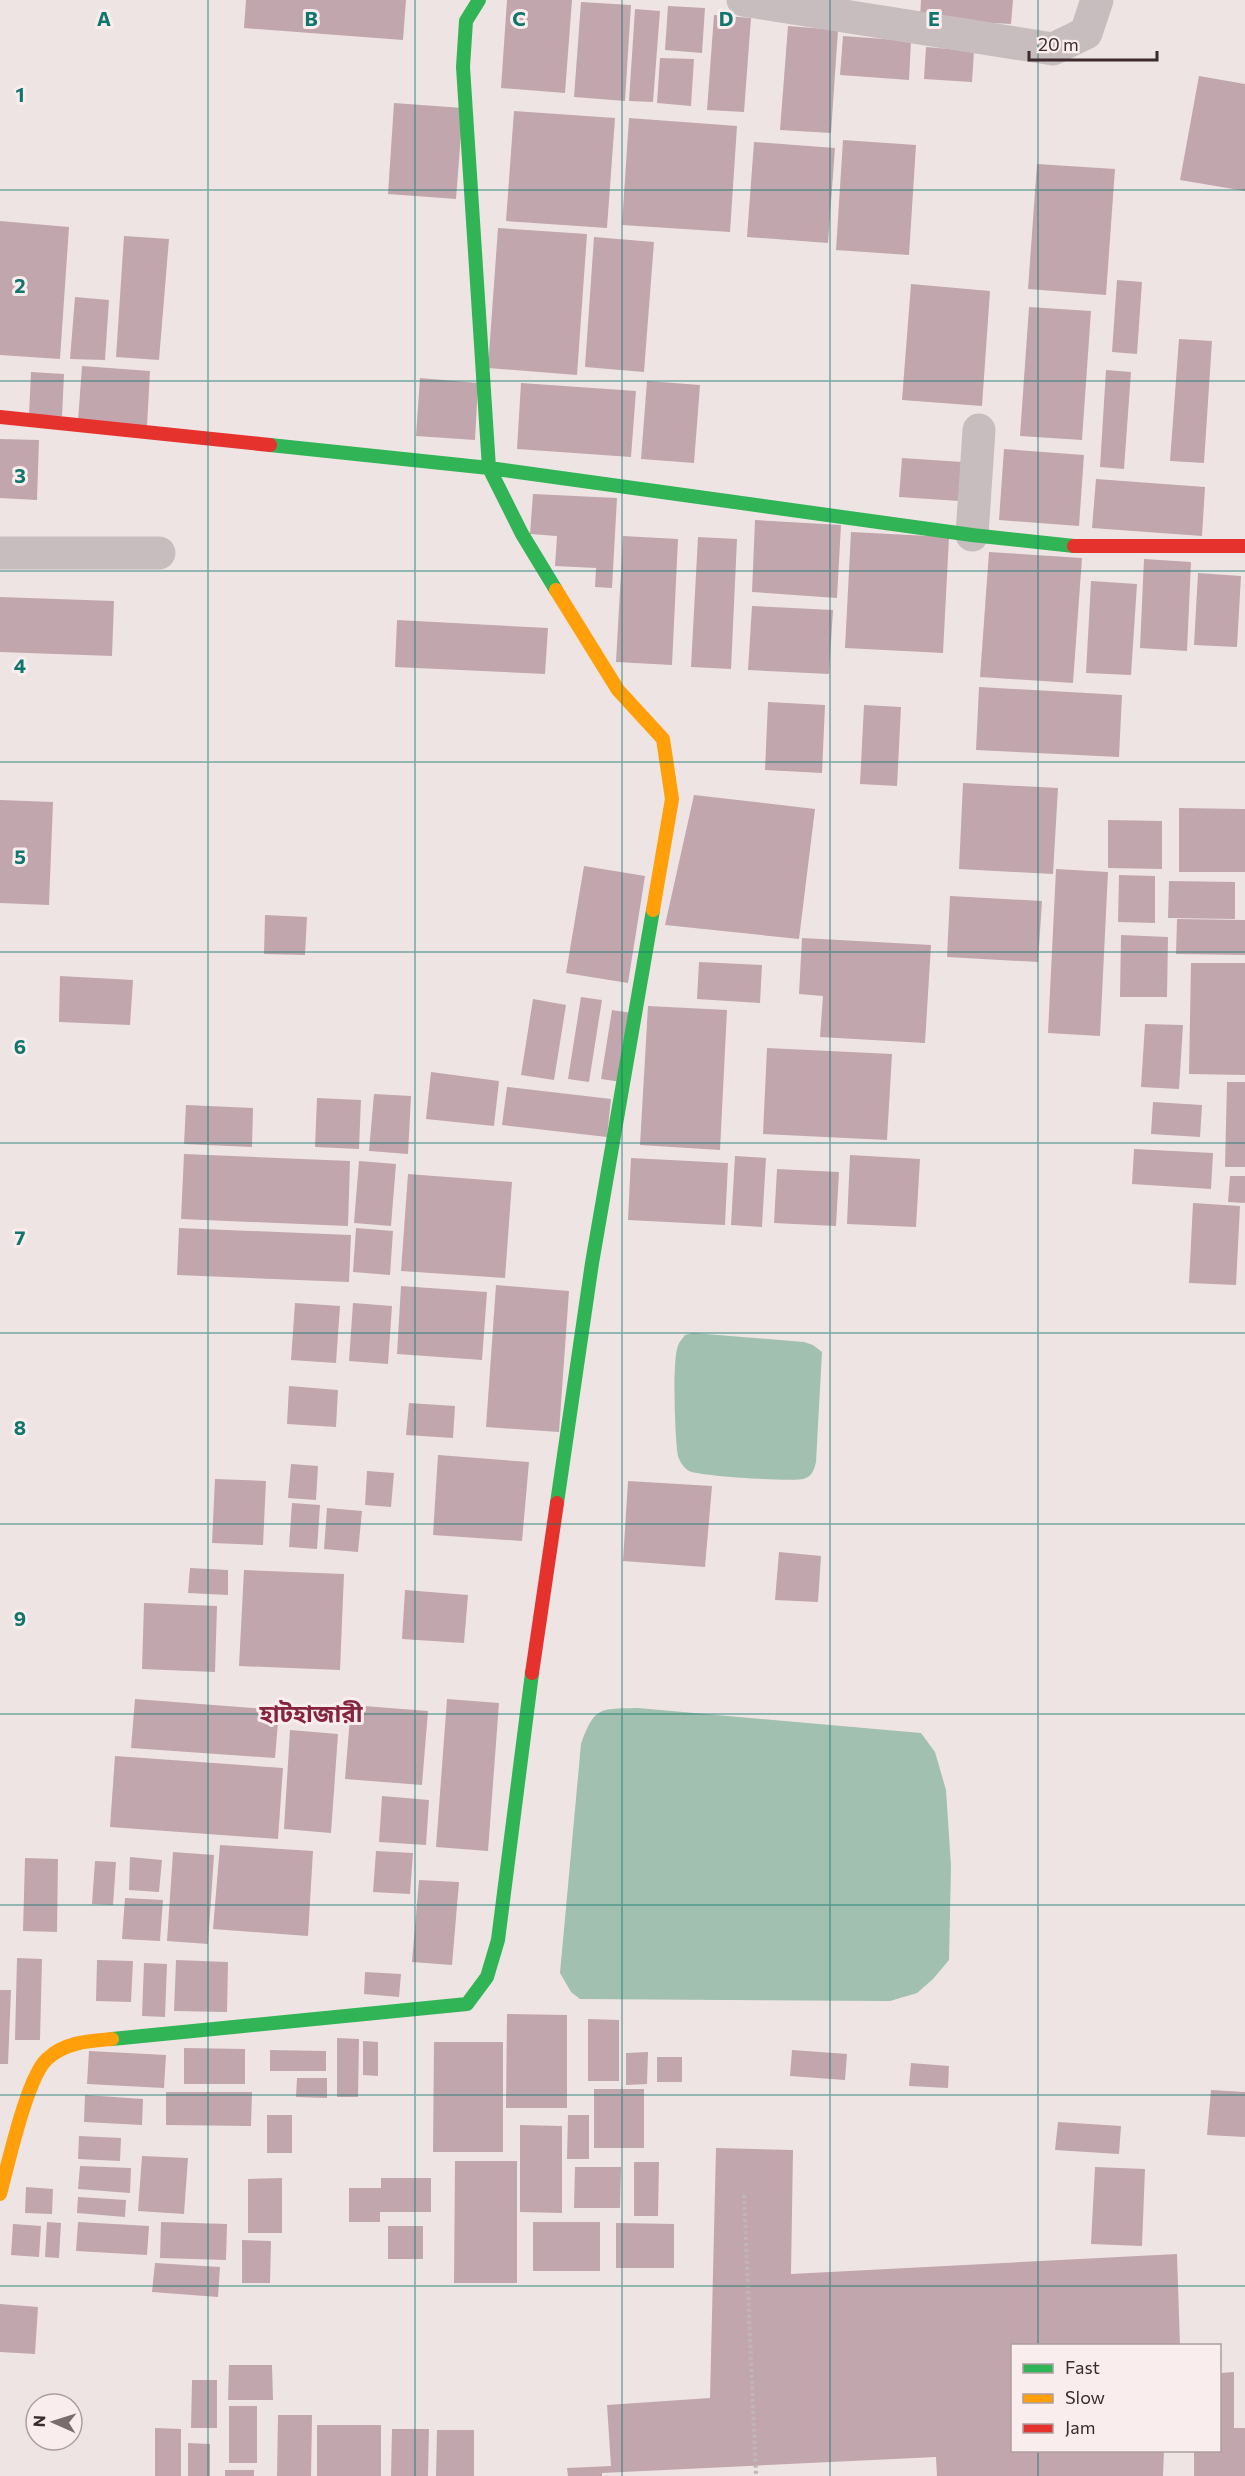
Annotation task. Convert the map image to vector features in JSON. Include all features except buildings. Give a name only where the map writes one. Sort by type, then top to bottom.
[{"type":"street","points":[[0,2194],[31,2085],[46,2060],[73,2043],[467,2004],[487,1977],[498,1940],[537,1637],[592,1263],[672,799],[663,739],[618,690],[522,534],[489,468],[463,68],[466,21],[479,0]]},
{"type":"street","points":[[743,0],[1053,49],[1086,33],[1097,0]]},
{"type":"street","points":[[0,417],[489,468],[972,535],[1088,548],[1245,546]]},
{"type":"street","points":[[972,535],[979,430]]},
{"type":"street","points":[[0,554],[159,553]]},
{"type":"path","points":[[744,2195],[756,2476]]},
{"type":"shaded area","points":[[693,1333],[804,1342],[822,1352],[816,1462],[809,1477],[782,1480],[726,1477],[696,1473],[683,1466],[677,1448],[675,1366],[679,1343],[685,1335]]},
{"type":"shaded area","points":[[638,1708],[921,1733],[935,1752],[946,1790],[951,1866],[949,1960],[933,1979],[917,1993],[890,2001],[580,1999],[571,1992],[560,1973],[581,1744],[590,1722],[600,1712]]},
{"type":"traffic: fast","points":[[479,0],[466,21],[463,67],[489,468],[522,534],[556,590]]},
{"type":"traffic: fast","points":[[270,445],[489,468],[972,535],[1074,546]]},
{"type":"traffic: fast","points":[[557,1503],[592,1263],[653,910]]},
{"type":"traffic: fast","points":[[112,2039],[467,2004],[487,1977],[498,1940],[532,1673]]},
{"type":"traffic: slow","points":[[556,590],[618,690],[663,739],[672,799],[653,910]]},
{"type":"traffic: slow","points":[[0,2194],[25,2102],[32,2084],[47,2059],[69,2046],[112,2039]]},
{"type":"traffic: jam","points":[[0,417],[270,445]]},
{"type":"traffic: jam","points":[[1074,546],[1245,546]]},
{"type":"traffic: jam","points":[[532,1673],[557,1503]]},
{"type":"district","name":"হাটহাজারী","points":[[311,1714]]}]
